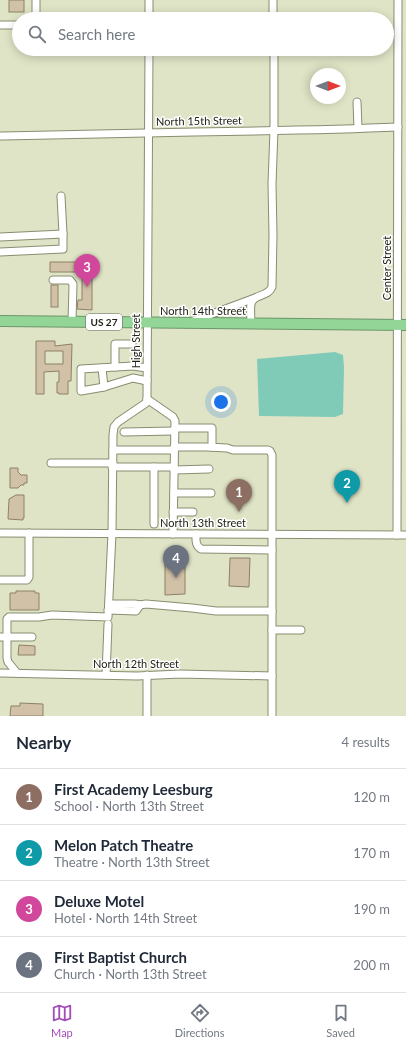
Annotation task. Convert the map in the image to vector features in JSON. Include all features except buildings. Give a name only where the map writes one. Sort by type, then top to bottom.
[{"type":"highway","name":"North 14th Street","points":[[0,321],[402,325]]},
{"type":"street","points":[[36,0],[36,12]]},
{"type":"street","points":[[149,0],[149,12]]},
{"type":"street","points":[[273,0],[273,12]]},
{"type":"street","name":"Center Street","points":[[397,535],[402,325],[398,277],[398,0]]},
{"type":"street","points":[[0,25],[12,25]]},
{"type":"street","name":"High Street","points":[[147,399],[148,56]]},
{"type":"street","points":[[187,323],[267,294],[272,287],[274,56]]},
{"type":"street","points":[[357,102],[358,128]]},
{"type":"street","name":"North 15th Street","points":[[0,136],[398,127]]},
{"type":"street","points":[[0,252],[63,249],[61,196]]},
{"type":"street","points":[[0,237],[63,234]]},
{"type":"street","points":[[398,245],[406,243]]},
{"type":"street","points":[[398,277],[406,279]]},
{"type":"street","points":[[53,280],[70,280],[73,284],[72,322]]},
{"type":"street","points":[[251,324],[252,303],[255,298]]},
{"type":"street","points":[[115,366],[116,344],[132,344]]},
{"type":"street","points":[[147,368],[115,366],[81,369],[81,391],[104,387],[133,378],[147,381]]},
{"type":"street","points":[[102,368],[104,387]]},
{"type":"street","points":[[106,675],[112,533],[112,465],[114,427],[118,422],[146,403],[147,399],[175,421],[173,534]]},
{"type":"street","points":[[124,432],[212,428],[212,447]]},
{"type":"street","points":[[113,450],[212,447],[233,450],[270,451],[272,455],[272,716]]},
{"type":"street","points":[[52,463],[209,469]]},
{"type":"street","points":[[154,467],[154,524]]},
{"type":"street","points":[[174,493],[211,493]]},
{"type":"street","points":[[173,512],[192,512]]},
{"type":"street","name":"North 13th Street","points":[[0,533],[406,535]]},
{"type":"street","points":[[0,580],[27,580],[29,578],[29,533]]},
{"type":"street","points":[[196,534],[196,543],[201,549],[272,550]]},
{"type":"street","points":[[18,673],[8,662],[7,658],[4,637],[9,617],[108,614],[135,604],[216,611],[272,611]]},
{"type":"street","points":[[272,630],[300,630]]},
{"type":"street","points":[[4,637],[32,637]]},
{"type":"street","name":"North 12th Street","points":[[0,673],[147,676],[187,674],[272,676]]},
{"type":"street","points":[[146,716],[147,676]]},
{"type":"water","points":[[335,352],[343,355],[343,414],[335,417],[259,416],[257,359]]},
{"type":"place","name":"Deluxe Motel","points":[[87,287]]},
{"type":"place","name":"Melon Patch Theatre","points":[[347,503]]},
{"type":"place","name":"First Academy Leesburg","points":[[239,512]]},
{"type":"place","name":"First Baptist Church","points":[[176,578]]}]
